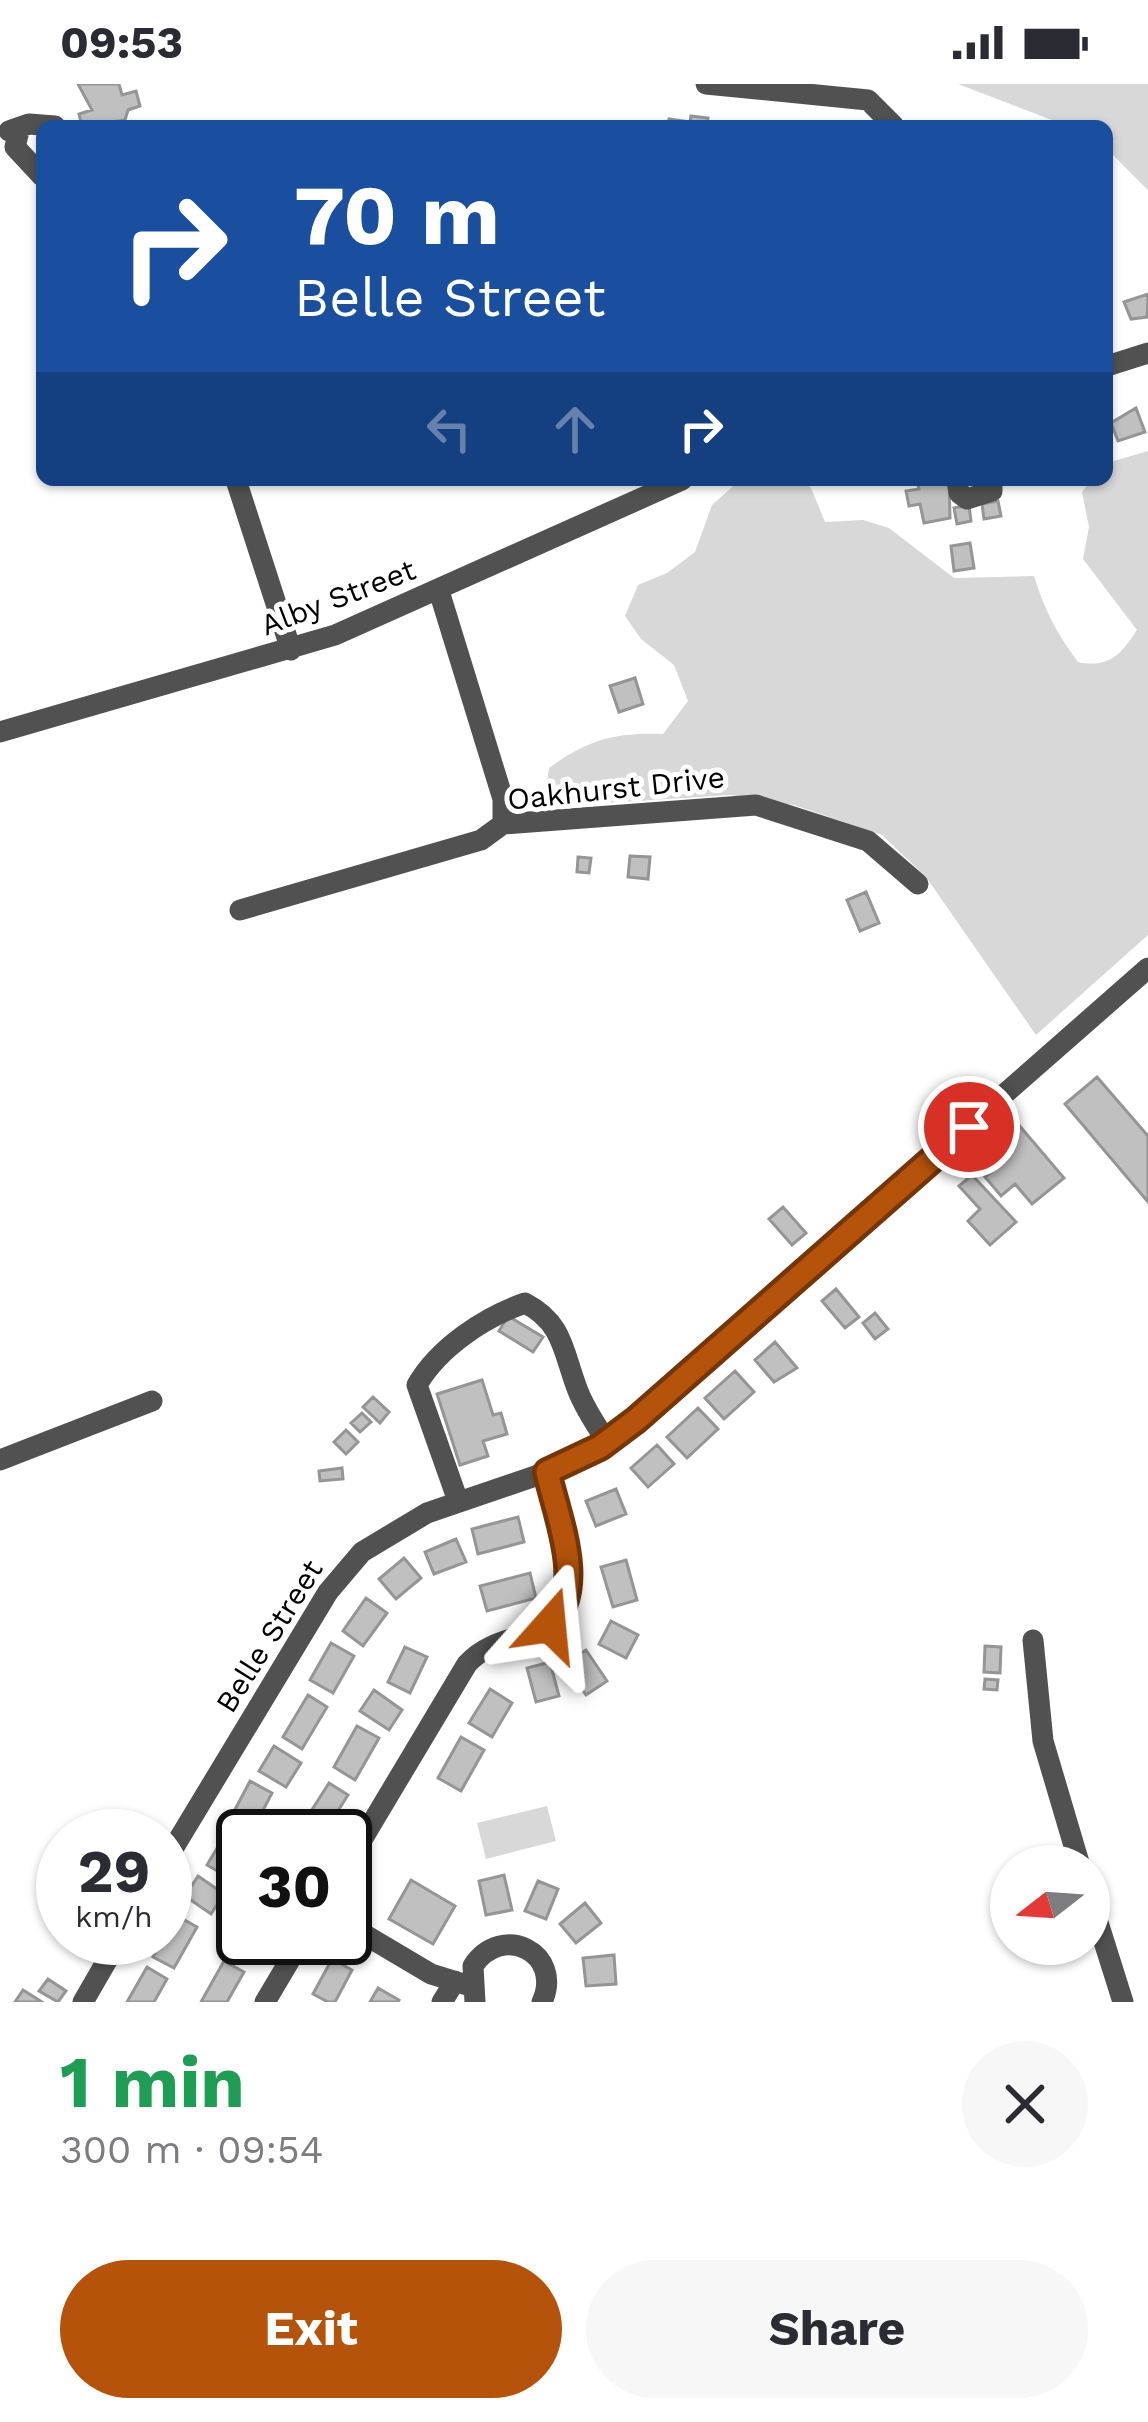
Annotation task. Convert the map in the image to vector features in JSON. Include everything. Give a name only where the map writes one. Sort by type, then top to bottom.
[{"type":"street","points":[[706,84],[868,100],[889,120]]},
{"type":"street","points":[[10,131],[15,147],[36,170]]},
{"type":"street","points":[[1113,364],[1148,353]]},
{"type":"street","points":[[238,486],[291,650]]},
{"type":"street","name":"Alby Street","points":[[0,732],[291,650],[439,591],[669,486]]},
{"type":"street","points":[[958,486],[967,499],[992,491],[992,486]]},
{"type":"street","points":[[439,591],[503,800],[503,824]]},
{"type":"street","name":"Oakhurst Drive","points":[[241,910],[481,840],[503,824],[756,805],[868,841],[918,884]]},
{"type":"street","name":"Belle Street","points":[[192,1818],[345,1569],[398,1526],[547,1472],[607,1442],[1148,968]]},
{"type":"street","points":[[458,1501],[417,1385],[435,1360],[496,1313],[525,1303],[548,1315],[563,1341],[576,1386],[607,1442]]},
{"type":"street","points":[[0,1460],[152,1401]]},
{"type":"street","points":[[372,1823],[467,1664],[484,1649],[550,1625],[563,1611],[568,1572],[547,1472]]},
{"type":"street","points":[[1034,1640],[1043,1741],[1074,1845]]},
{"type":"street","points":[[372,1939],[467,1990]]},
{"type":"street","points":[[442,2002],[467,1990],[480,1955],[515,1943],[527,1948],[544,1967],[542,2002]]},
{"type":"street","points":[[1110,1961],[1123,2002]]},
{"type":"street","points":[[83,2002],[104,1965]]},
{"type":"street","points":[[265,2002],[287,1965]]},
{"type":"shaded area","points":[[958,84],[1148,84],[1148,190],[1113,155],[1113,120],[1051,120]]},
{"type":"shaded area","points":[[1148,451],[1148,935],[1036,1035],[926,877],[882,835],[794,805],[731,795],[572,805],[545,796],[549,768],[563,758],[602,740],[663,734],[688,701],[674,665],[641,639],[625,616],[638,585],[667,573],[695,552],[712,505],[733,486],[808,486],[825,522],[863,520],[889,528],[954,578],[1034,576],[1052,621],[1078,662],[1098,663],[1119,653],[1137,630],[1083,559],[1089,527],[1082,492],[1086,486],[1113,486],[1113,461]]},
{"type":"shaded area","points":[[547,1806],[556,1841],[486,1859],[477,1823]]},
{"type":"building","points":[[78,84],[119,84],[122,95],[136,91],[140,106],[128,110],[125,120],[80,120],[79,114],[92,110]]},
{"type":"building","points":[[1148,294],[1147,317],[1131,319],[1124,302]]},
{"type":"building","points":[[1136,408],[1145,432],[1118,441],[1113,422]]},
{"type":"building","points":[[949,486],[950,518],[924,523],[920,504],[909,506],[906,491]]},
{"type":"building","points":[[998,501],[1001,516],[984,519],[982,504]]},
{"type":"building","points":[[969,505],[971,521],[957,524],[954,508]]},
{"type":"building","points":[[970,543],[974,568],[954,571],[951,546]]},
{"type":"building","points":[[635,678],[643,704],[619,712],[610,686]]},
{"type":"building","points":[[630,856],[650,857],[648,879],[628,877]]},
{"type":"building","points":[[578,857],[591,858],[589,873],[577,872]]},
{"type":"building","points":[[866,892],[879,923],[860,931],[847,900]]},
{"type":"building","points":[[1097,1077],[1148,1136],[1148,1202],[1065,1104]]},
{"type":"building","points":[[1018,1124],[1064,1178],[1032,1204],[1015,1184],[1001,1196],[985,1177],[1007,1158],[995,1143]]},
{"type":"building","points":[[972,1175],[1016,1222],[990,1245],[968,1221],[980,1209],[959,1186]]},
{"type":"building","points":[[783,1207],[806,1233],[792,1245],[769,1219]]},
{"type":"building","points":[[836,1289],[859,1317],[845,1328],[822,1301]]},
{"type":"building","points":[[875,1313],[888,1329],[875,1339],[863,1323]]},
{"type":"building","points":[[508,1316],[543,1337],[533,1352],[499,1331]]},
{"type":"building","points":[[775,1342],[797,1368],[774,1382],[755,1360]]},
{"type":"building","points":[[735,1371],[754,1392],[724,1419],[705,1398]]},
{"type":"building","points":[[482,1380],[493,1415],[501,1413],[507,1434],[483,1441],[488,1456],[460,1465],[437,1394]]},
{"type":"building","points":[[373,1397],[389,1412],[380,1423],[363,1407]]},
{"type":"building","points":[[698,1408],[718,1429],[687,1458],[667,1437]]},
{"type":"building","points":[[362,1413],[371,1422],[360,1432],[351,1423]]},
{"type":"building","points":[[346,1430],[358,1442],[346,1454],[334,1442]]},
{"type":"building","points":[[657,1445],[674,1464],[648,1487],[631,1468]]},
{"type":"building","points":[[342,1468],[343,1479],[320,1481],[319,1471]]},
{"type":"building","points":[[616,1489],[626,1514],[596,1526],[586,1501]]},
{"type":"building","points":[[518,1517],[524,1542],[478,1554],[472,1529]]},
{"type":"building","points":[[456,1539],[466,1562],[434,1574],[425,1552]]},
{"type":"building","points":[[404,1558],[421,1578],[396,1599],[379,1579]]},
{"type":"building","points":[[626,1560],[637,1600],[613,1607],[601,1567]]},
{"type":"building","points":[[530,1573],[536,1598],[487,1611],[480,1586]]},
{"type":"building","points":[[366,1598],[387,1613],[363,1646],[343,1631]]},
{"type":"building","points":[[611,1621],[638,1635],[626,1658],[599,1644]]},
{"type":"building","points":[[331,1643],[354,1656],[333,1693],[310,1680]]},
{"type":"building","points":[[985,1646],[1001,1647],[1000,1673],[984,1672]]},
{"type":"building","points":[[405,1647],[427,1657],[410,1693],[388,1682]]},
{"type":"building","points":[[586,1650],[607,1681],[586,1695],[565,1664]]},
{"type":"building","points":[[550,1662],[559,1696],[536,1702],[527,1668]]},
{"type":"building","points":[[985,1679],[998,1680],[997,1690],[984,1689]]},
{"type":"building","points":[[490,1689],[512,1703],[492,1737],[469,1723]]},
{"type":"building","points":[[374,1690],[402,1710],[389,1730],[360,1711]]},
{"type":"building","points":[[308,1695],[327,1707],[302,1749],[283,1737]]},
{"type":"building","points":[[357,1726],[379,1738],[355,1780],[334,1767]]},
{"type":"building","points":[[461,1737],[484,1750],[461,1791],[438,1778]]},
{"type":"building","points":[[274,1746],[301,1763],[286,1787],[259,1771]]},
{"type":"building","points":[[250,1781],[272,1793],[264,1809],[235,1809]]},
{"type":"building","points":[[329,1783],[348,1795],[339,1809],[312,1809]]},
{"type":"building","points":[[216,1850],[216,1870],[207,1865]]},
{"type":"building","points":[[504,1875],[512,1910],[486,1915],[479,1881]]},
{"type":"building","points":[[198,1876],[216,1888],[211,1914],[192,1901],[192,1885]]},
{"type":"building","points":[[411,1880],[455,1906],[433,1944],[389,1919]]},
{"type":"building","points":[[538,1881],[558,1889],[546,1919],[525,1911]]},
{"type":"building","points":[[585,1903],[601,1923],[576,1943],[560,1924]]},
{"type":"building","points":[[614,1955],[616,1984],[586,1986],[583,1958]]},
{"type":"building","points":[[222,1965],[244,1972],[227,2002],[201,2002]]},
{"type":"building","points":[[329,1965],[352,1970],[335,2002],[313,1994]]},
{"type":"building","points":[[147,1967],[167,1979],[154,2002],[127,2002]]},
{"type":"building","points":[[48,1979],[66,1991],[58,2002],[39,1991]]},
{"type":"building","points":[[378,1988],[399,2000],[398,2002],[370,2002]]},
{"type":"building","points":[[23,1990],[42,2002],[15,2002]]},
{"type":"route","points":[[550,1625],[563,1611],[569,1584],[547,1472],[600,1447],[636,1420],[969,1127]]}]
